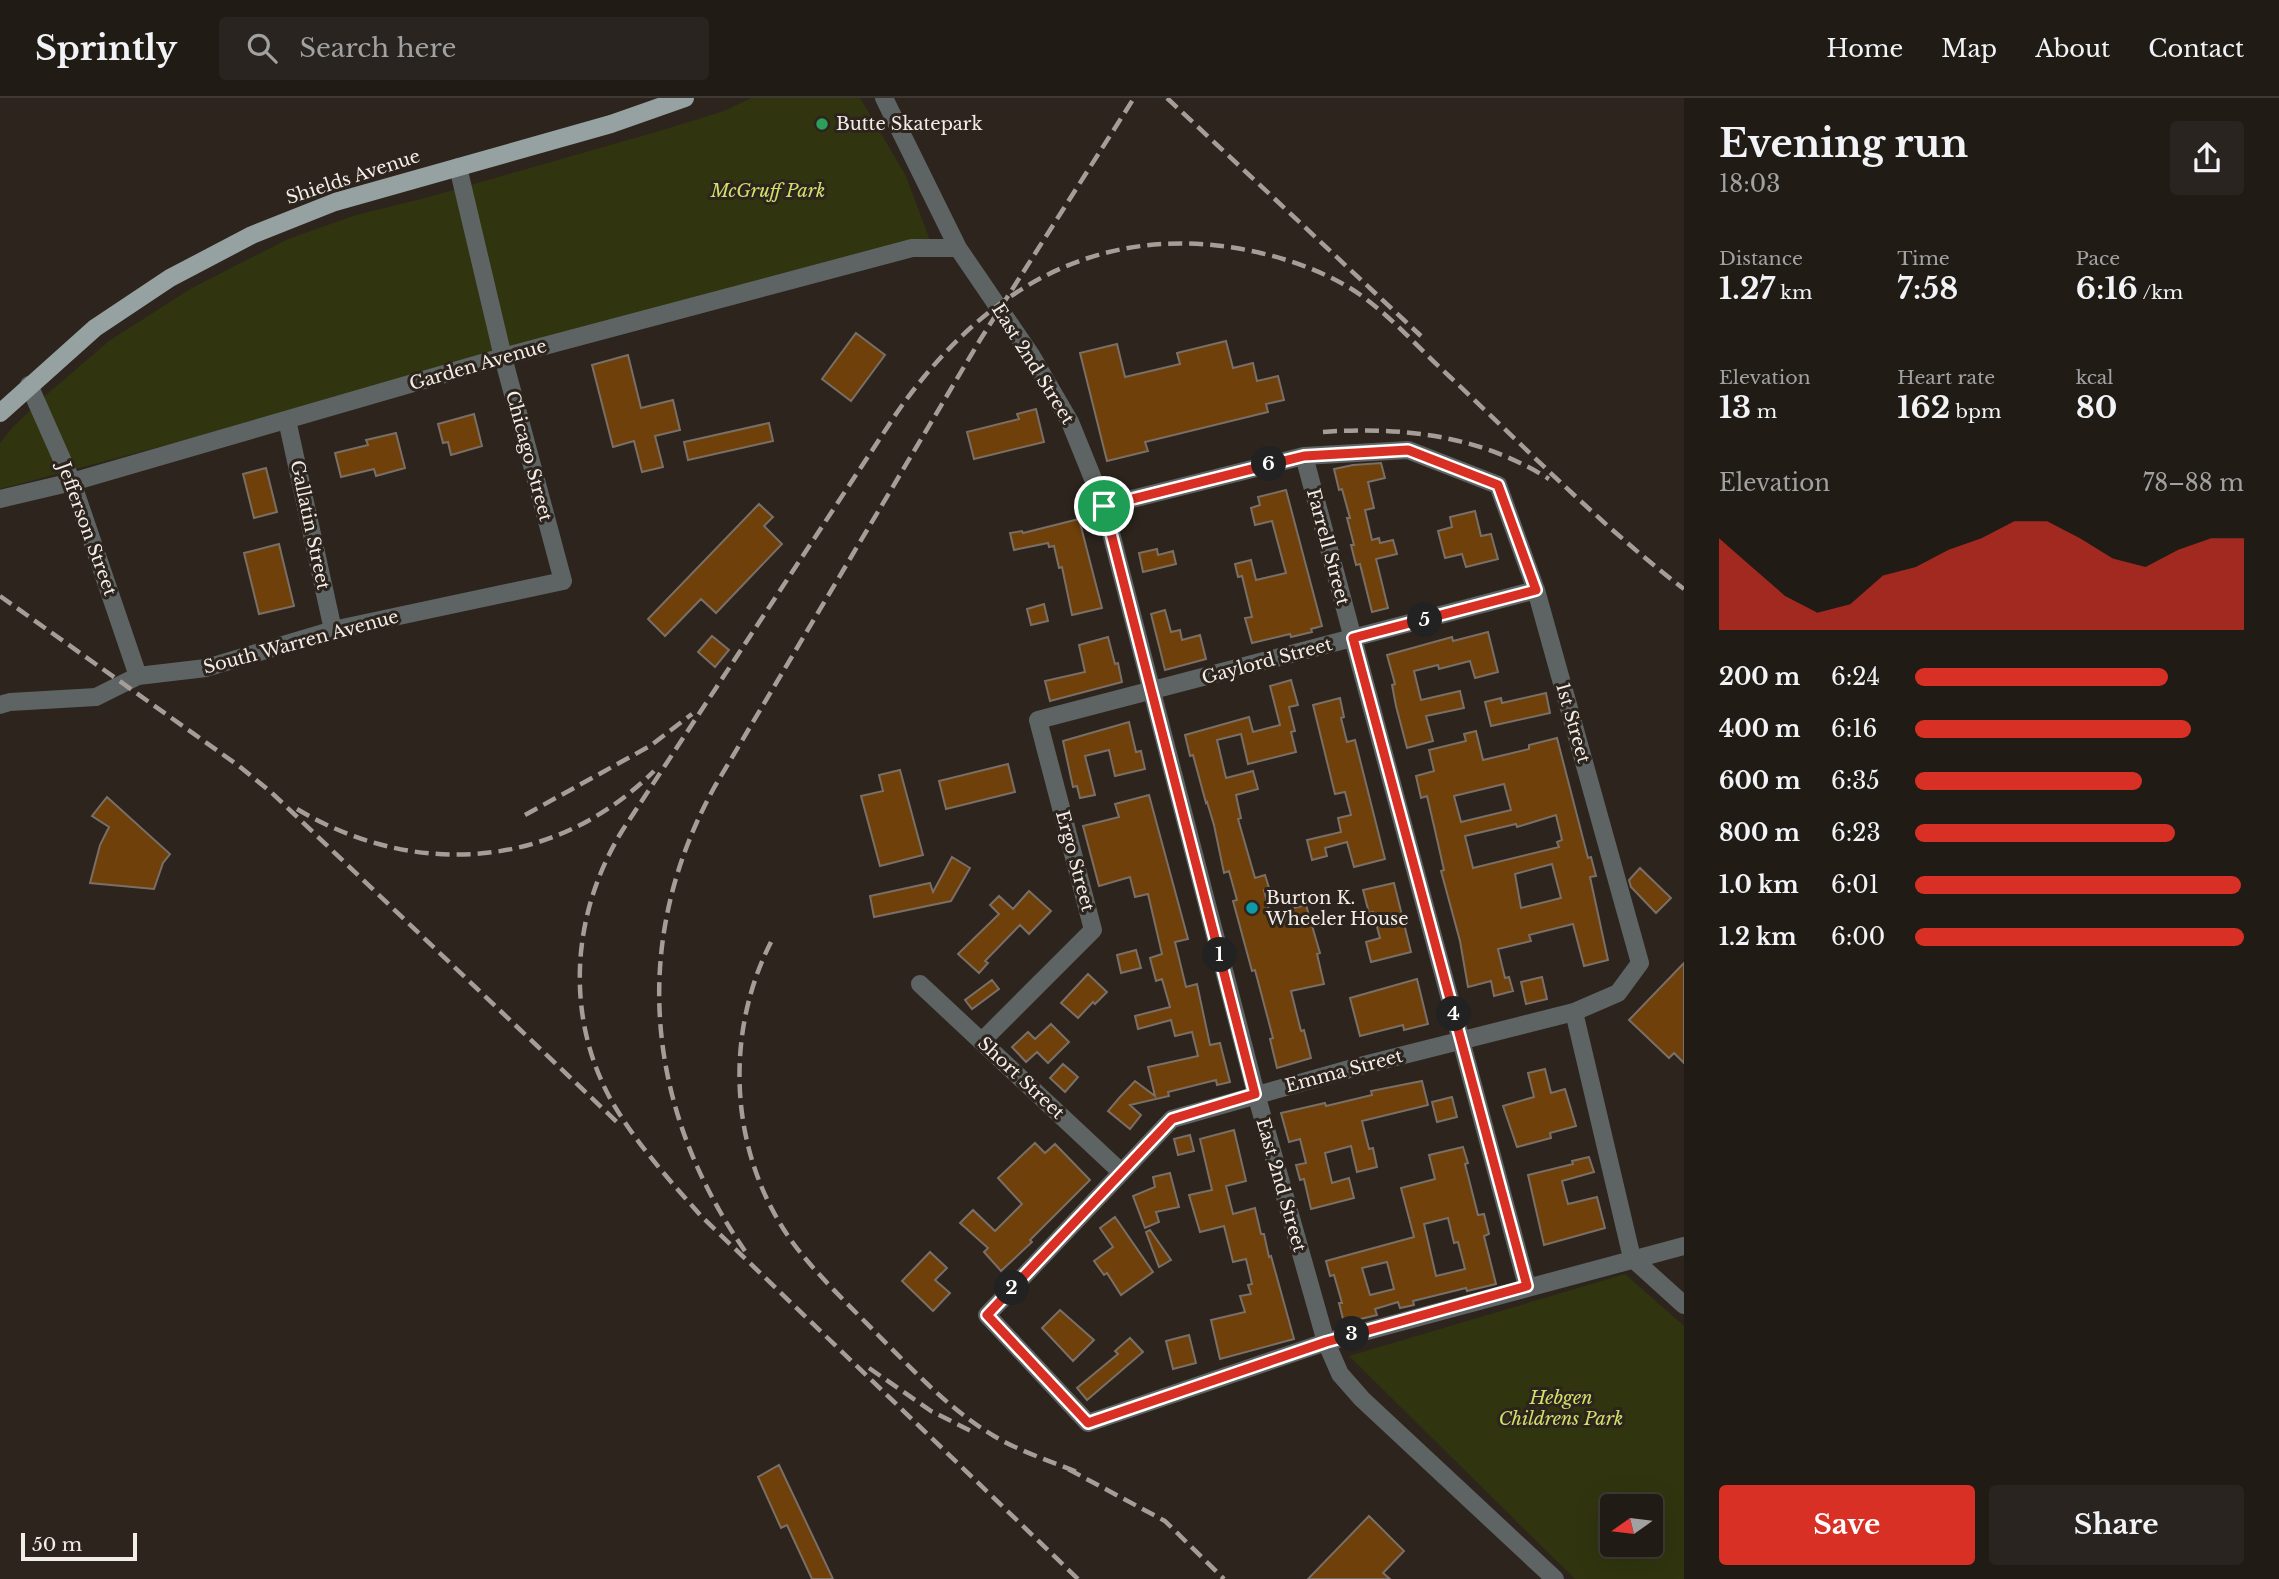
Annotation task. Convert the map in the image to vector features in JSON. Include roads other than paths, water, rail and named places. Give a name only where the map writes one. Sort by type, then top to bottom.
[{"type":"main road","name":"Shields Avenue","points":[[0,413],[95,328],[170,278],[252,235],[335,202],[611,124],[685,98]]},
{"type":"street","name":"East 2nd Street","points":[[884,98],[958,248],[1052,389],[1070,422],[1104,506],[1255,1094],[1326,1342],[1340,1374],[1362,1399],[1555,1579]]},
{"type":"street","name":"Chicago Street","points":[[458,167],[503,357],[563,581]]},
{"type":"street","name":"Garden Avenue","points":[[0,499],[72,482],[503,357],[912,248],[958,248]]},
{"type":"street","name":"Jefferson Street","points":[[29,385],[72,482],[138,676]]},
{"type":"street","name":"Gallatin Street","points":[[288,420],[333,631]]},
{"type":"street","name":"1st Street","points":[[1304,456],[1408,450],[1498,485],[1536,590],[1640,963]]},
{"type":"street","points":[[1104,506],[1304,456]]},
{"type":"street","name":"Farrell Street","points":[[1304,456],[1527,1286]]},
{"type":"street","name":"South Warren Avenue","points":[[0,705],[10,702],[96,697],[138,676],[206,668],[333,631],[563,581]]},
{"type":"street","name":"Gaylord Street","points":[[1038,720],[1536,590]]},
{"type":"street","name":"Ergo Street","points":[[982,1041],[1093,930],[1038,720]]},
{"type":"street","name":"Emma Street","points":[[1326,1342],[1088,1423],[987,1315],[1172,1119],[1255,1094],[1574,1013],[1618,993],[1640,963]]},
{"type":"street","name":"Short Street","points":[[920,984],[1121,1172]]},
{"type":"street","points":[[1574,1013],[1632,1258],[1684,1305]]},
{"type":"street","points":[[1326,1342],[1684,1246]]},
{"type":"railway","points":[[745,1251],[711,1196],[686,1139],[669,1081],[660,1023],[660,963],[669,904],[687,845],[715,786],[980,340],[1134,98]]},
{"type":"railway","points":[[1167,98],[1421,336]]},
{"type":"railway","points":[[1078,1579],[702,1217],[653,1161],[620,1116],[596,1067],[586,1033],[580,964],[584,929],[593,896],[605,863],[622,831],[896,414],[928,372],[962,335],[1000,304],[1041,278],[1085,259],[1132,247],[1182,243],[1236,248],[1295,263],[1350,288],[1389,318],[1593,512],[1684,589]]},
{"type":"railway","points":[[1323,432],[1382,431],[1440,437],[1496,453],[1549,479]]},
{"type":"railway","points":[[0,596],[239,766],[272,793],[621,1126]]},
{"type":"railway","points":[[525,815],[650,746],[692,714]]},
{"type":"railway","points":[[297,809],[342,832],[388,847],[435,854],[482,853],[528,845],[573,829],[615,804],[654,771]]},
{"type":"railway","points":[[771,942],[755,979],[745,1018],[740,1058],[740,1098],[746,1138],[757,1176],[774,1213],[796,1247],[826,1282],[948,1402],[978,1426],[1004,1441],[1077,1472]]},
{"type":"railway","points":[[869,1368],[931,1411],[973,1432]]},
{"type":"railway","points":[[1068,1469],[1165,1521],[1224,1579]]},
{"type":"place","name":"Butte Skatepark","points":[[822,124]]},
{"type":"place","name":"Burton K. Wheeler House","points":[[1252,908]]},
{"type":"park label","name":"McGruff Park","points":[[768,191]]},
{"type":"park label","name":"Hebgen Childrens Park","points":[[1561,1408]]}]
